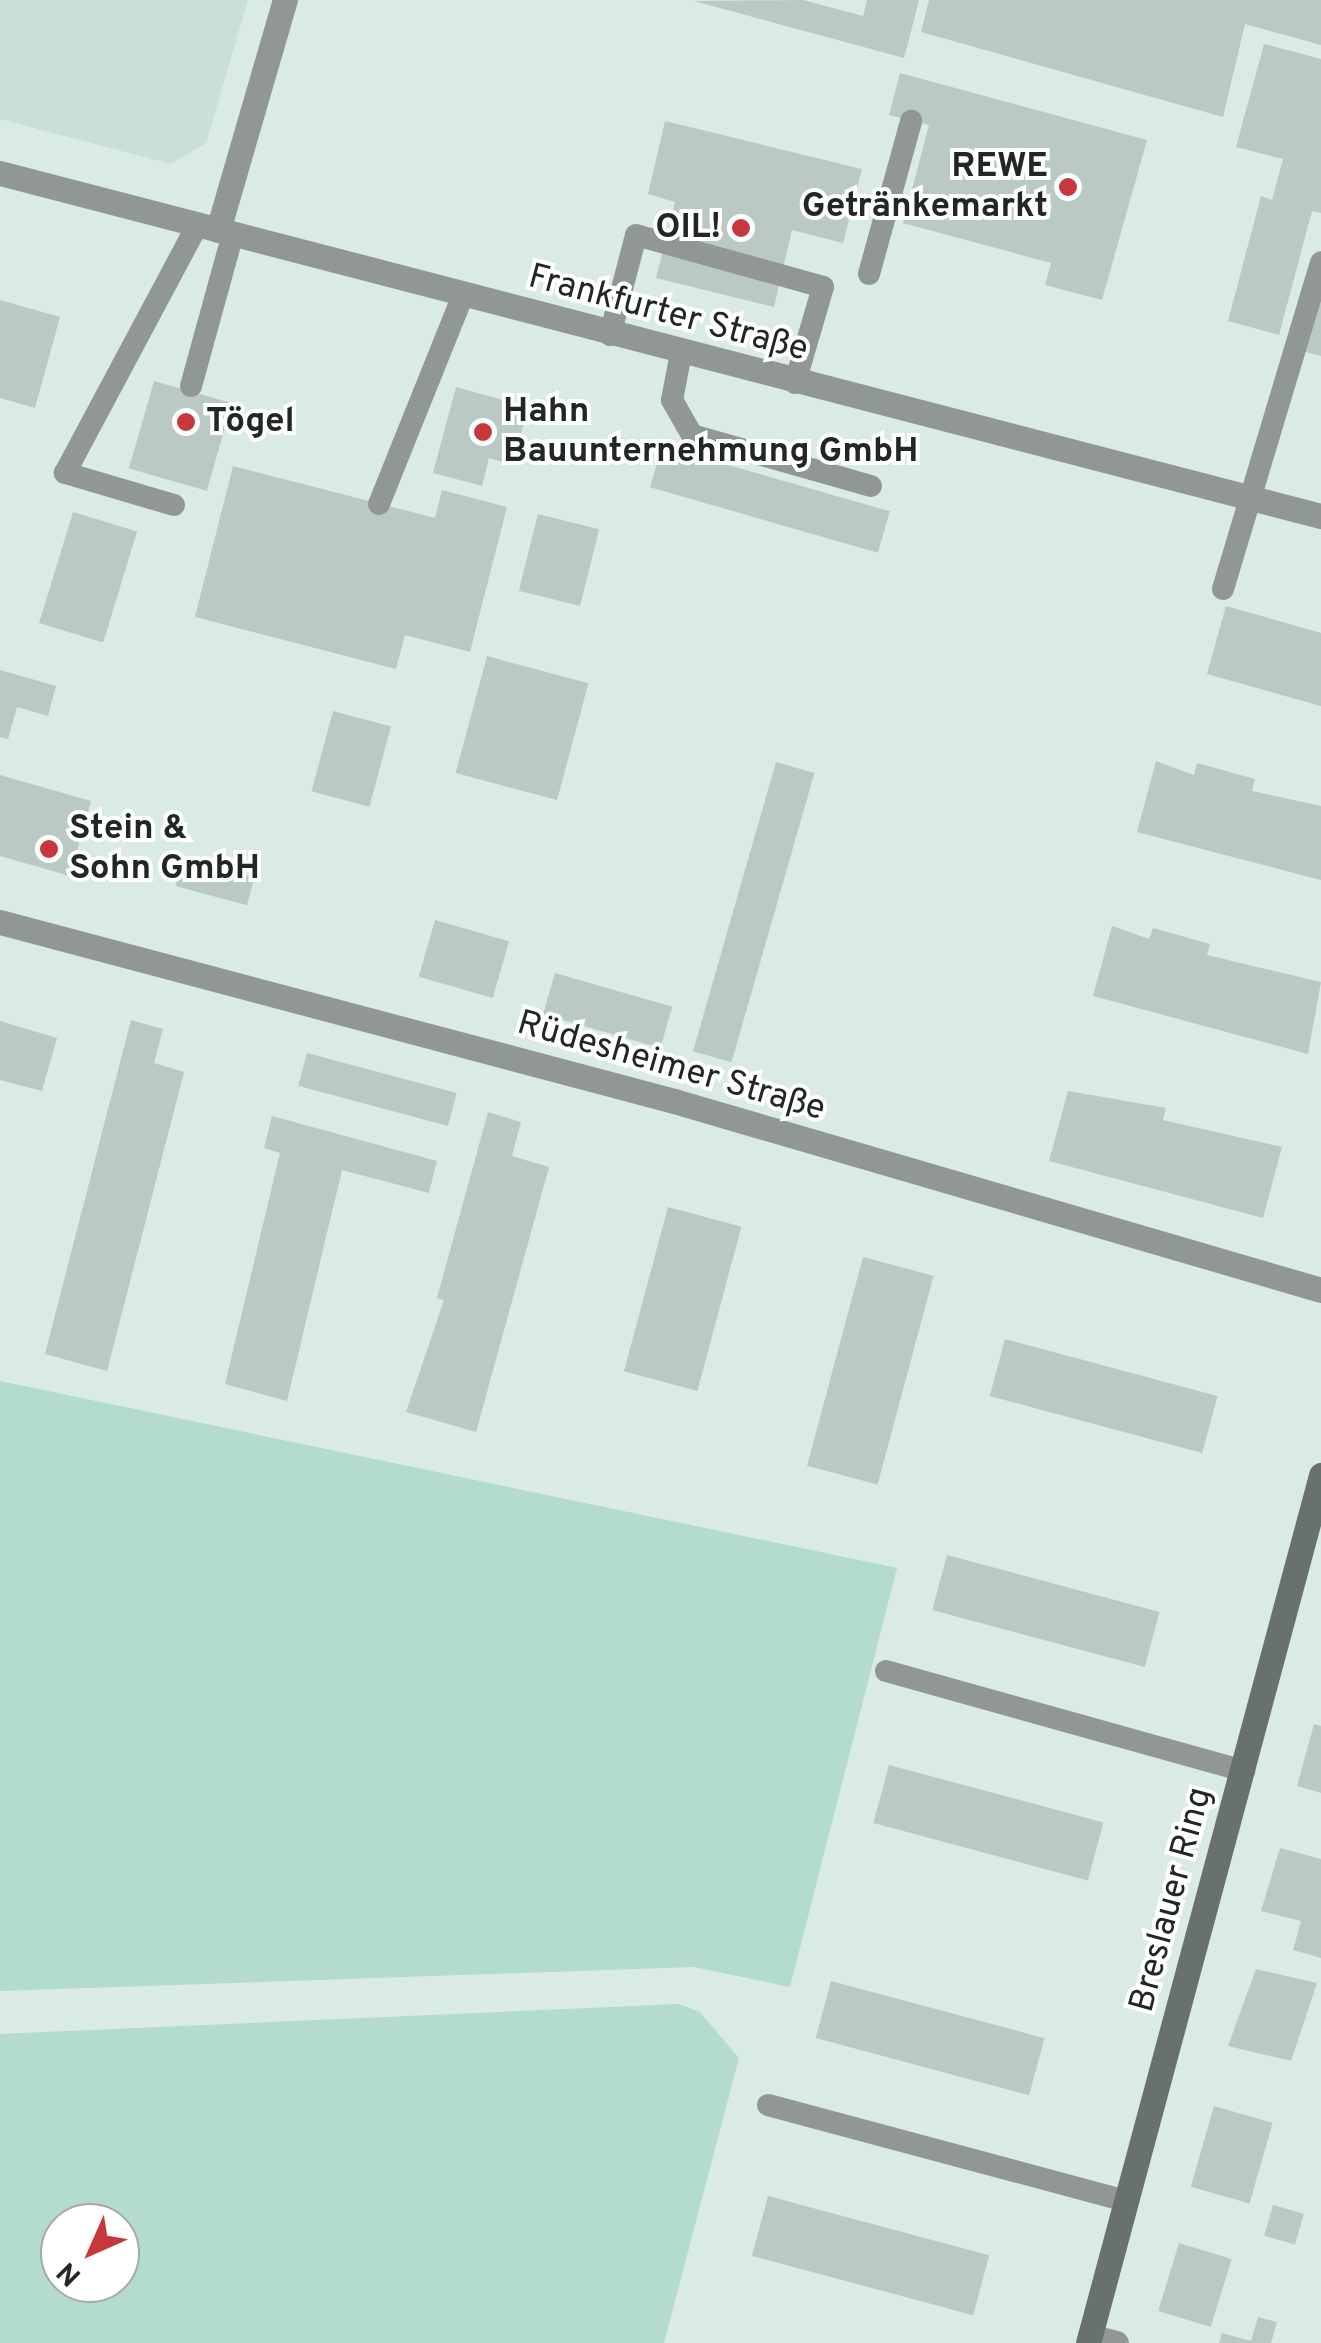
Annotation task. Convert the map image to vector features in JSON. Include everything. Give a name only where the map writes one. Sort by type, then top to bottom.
[{"type":"main road","name":"Breslauer Ring","points":[[1089,2339],[1321,1475]]},
{"type":"street","points":[[216,229],[285,0]]},
{"type":"street","name":"Frankfurter Straße","points":[[0,173],[610,335],[1321,516]]},
{"type":"street","name":"Rüdesheimer Straße","points":[[0,922],[674,1101],[1321,1290]]},
{"type":"street","points":[[1089,2339],[1116,2343]]},
{"type":"lane","points":[[868,274],[911,120]]},
{"type":"lane","points":[[191,386],[216,229]]},
{"type":"lane","points":[[174,506],[65,472],[216,229]]},
{"type":"lane","points":[[610,335],[636,235],[823,286],[795,383]]},
{"type":"lane","points":[[1223,590],[1247,499],[1321,262]]},
{"type":"lane","points":[[379,504],[463,294]]},
{"type":"lane","points":[[681,353],[672,400],[692,435],[870,486]]},
{"type":"lane","points":[[886,1672],[1244,1772]]},
{"type":"lane","points":[[768,2104],[1126,2201]]},
{"type":"shaded area","points":[[0,0],[248,0],[206,143],[171,164],[0,119]]},
{"type":"shaded area","points":[[0,1381],[897,1568],[790,1987],[694,1967],[0,1991]]},
{"type":"shaded area","points":[[678,2004],[700,2012],[739,2058],[664,2343],[0,2343],[0,2034]]},
{"type":"building","points":[[803,0],[863,16],[867,0],[919,0],[904,58],[694,1]]},
{"type":"building","points":[[929,0],[1321,0],[1321,45],[1245,24],[1223,117],[921,32]]},
{"type":"building","points":[[1264,44],[1321,59],[1321,213],[1312,211],[1279,335],[1228,321],[1261,196],[1272,200],[1283,159],[1236,147]]},
{"type":"building","points":[[900,73],[1147,140],[1102,300],[1045,285],[1051,263],[903,223],[929,125],[889,115]]},
{"type":"building","points":[[665,121],[862,169],[843,243],[792,230],[774,307],[656,278],[675,202],[648,194]]},
{"type":"building","points":[[1321,293],[1321,356],[1305,352]]},
{"type":"building","points":[[0,300],[60,317],[35,408],[0,398]]},
{"type":"building","points":[[154,381],[232,403],[207,491],[129,468]]},
{"type":"building","name":"Hahn Bauunternehmung GmbH","points":[[456,387],[528,407],[513,465],[489,458],[482,486],[433,473]]},
{"type":"building","points":[[662,446],[890,511],[878,553],[650,487]]},
{"type":"building","points":[[233,466],[435,518],[442,490],[507,507],[470,652],[405,635],[396,669],[195,617]]},
{"type":"building","points":[[73,512],[137,532],[103,643],[39,623]]},
{"type":"building","points":[[538,514],[599,529],[580,606],[519,591]]},
{"type":"building","points":[[1226,606],[1321,633],[1321,706],[1207,674]]},
{"type":"building","points":[[487,656],[588,683],[557,800],[456,773]]},
{"type":"building","points":[[0,670],[56,686],[48,716],[17,707],[8,739],[0,737]]},
{"type":"building","points":[[333,711],[391,727],[369,807],[312,791]]},
{"type":"building","points":[[1156,761],[1194,775],[1197,763],[1255,779],[1252,791],[1321,806],[1321,880],[1137,832]]},
{"type":"building","points":[[776,762],[814,773],[731,1062],[693,1051]]},
{"type":"building","points":[[0,775],[91,801],[70,876],[0,856]]},
{"type":"building","points":[[183,858],[254,877],[247,905],[175,886]]},
{"type":"building","points":[[435,920],[509,941],[493,998],[419,977]]},
{"type":"building","points":[[1112,926],[1149,939],[1153,928],[1210,944],[1207,955],[1321,982],[1308,1054],[1093,996]]},
{"type":"building","points":[[555,973],[672,1007],[660,1048],[543,1014]]},
{"type":"building","points":[[131,1020],[163,1029],[154,1063],[184,1072],[107,1371],[45,1354]]},
{"type":"building","points":[[0,1021],[57,1038],[42,1091],[0,1080]]},
{"type":"building","points":[[307,1053],[457,1093],[448,1126],[298,1086]]},
{"type":"building","points":[[1068,1091],[1166,1108],[1163,1120],[1282,1147],[1263,1218],[1049,1161]]},
{"type":"building","points":[[488,1112],[521,1122],[512,1156],[549,1167],[476,1432],[406,1412],[444,1300],[437,1298]]},
{"type":"building","points":[[272,1116],[437,1161],[429,1193],[342,1170],[287,1401],[225,1384],[280,1153],[264,1148]]},
{"type":"building","points":[[668,1207],[741,1227],[697,1391],[624,1371]]},
{"type":"building","points":[[863,1257],[934,1276],[878,1485],[807,1466]]},
{"type":"building","points":[[1005,1339],[1218,1396],[1202,1453],[990,1396]]},
{"type":"building","points":[[947,1555],[1160,1612],[1145,1667],[932,1610]]},
{"type":"building","points":[[1314,1724],[1321,1726],[1321,1793],[1297,1786]]},
{"type":"building","points":[[889,1765],[1103,1822],[1088,1880],[873,1823]]},
{"type":"building","points":[[1280,1848],[1321,1859],[1321,1958],[1293,1950],[1301,1921],[1261,1911]]},
{"type":"building","points":[[1256,1969],[1317,1983],[1291,2061],[1228,2046]]},
{"type":"building","points":[[831,1981],[1044,2038],[1029,2095],[816,2038]]},
{"type":"building","points":[[1214,2106],[1273,2123],[1249,2204],[1191,2187]]},
{"type":"building","points":[[768,2196],[989,2255],[973,2315],[752,2256]]},
{"type":"building","points":[[1273,2205],[1304,2214],[1295,2245],[1264,2236]]},
{"type":"building","points":[[1179,2243],[1232,2259],[1211,2327],[1158,2311]]},
{"type":"building","points":[[1258,2317],[1277,2322],[1271,2343],[1219,2343],[1222,2333],[1251,2341]]},
{"type":"place","name":"REWE Getränkemarkt","points":[[1068,187]]},
{"type":"place","name":"OIL!","points":[[741,228]]},
{"type":"place","name":"Tögel","points":[[186,422]]},
{"type":"place","name":"Hahn Bauunternehmung GmbH","points":[[483,432]]},
{"type":"place","name":"Stein & Sohn GmbH","points":[[49,849]]}]
